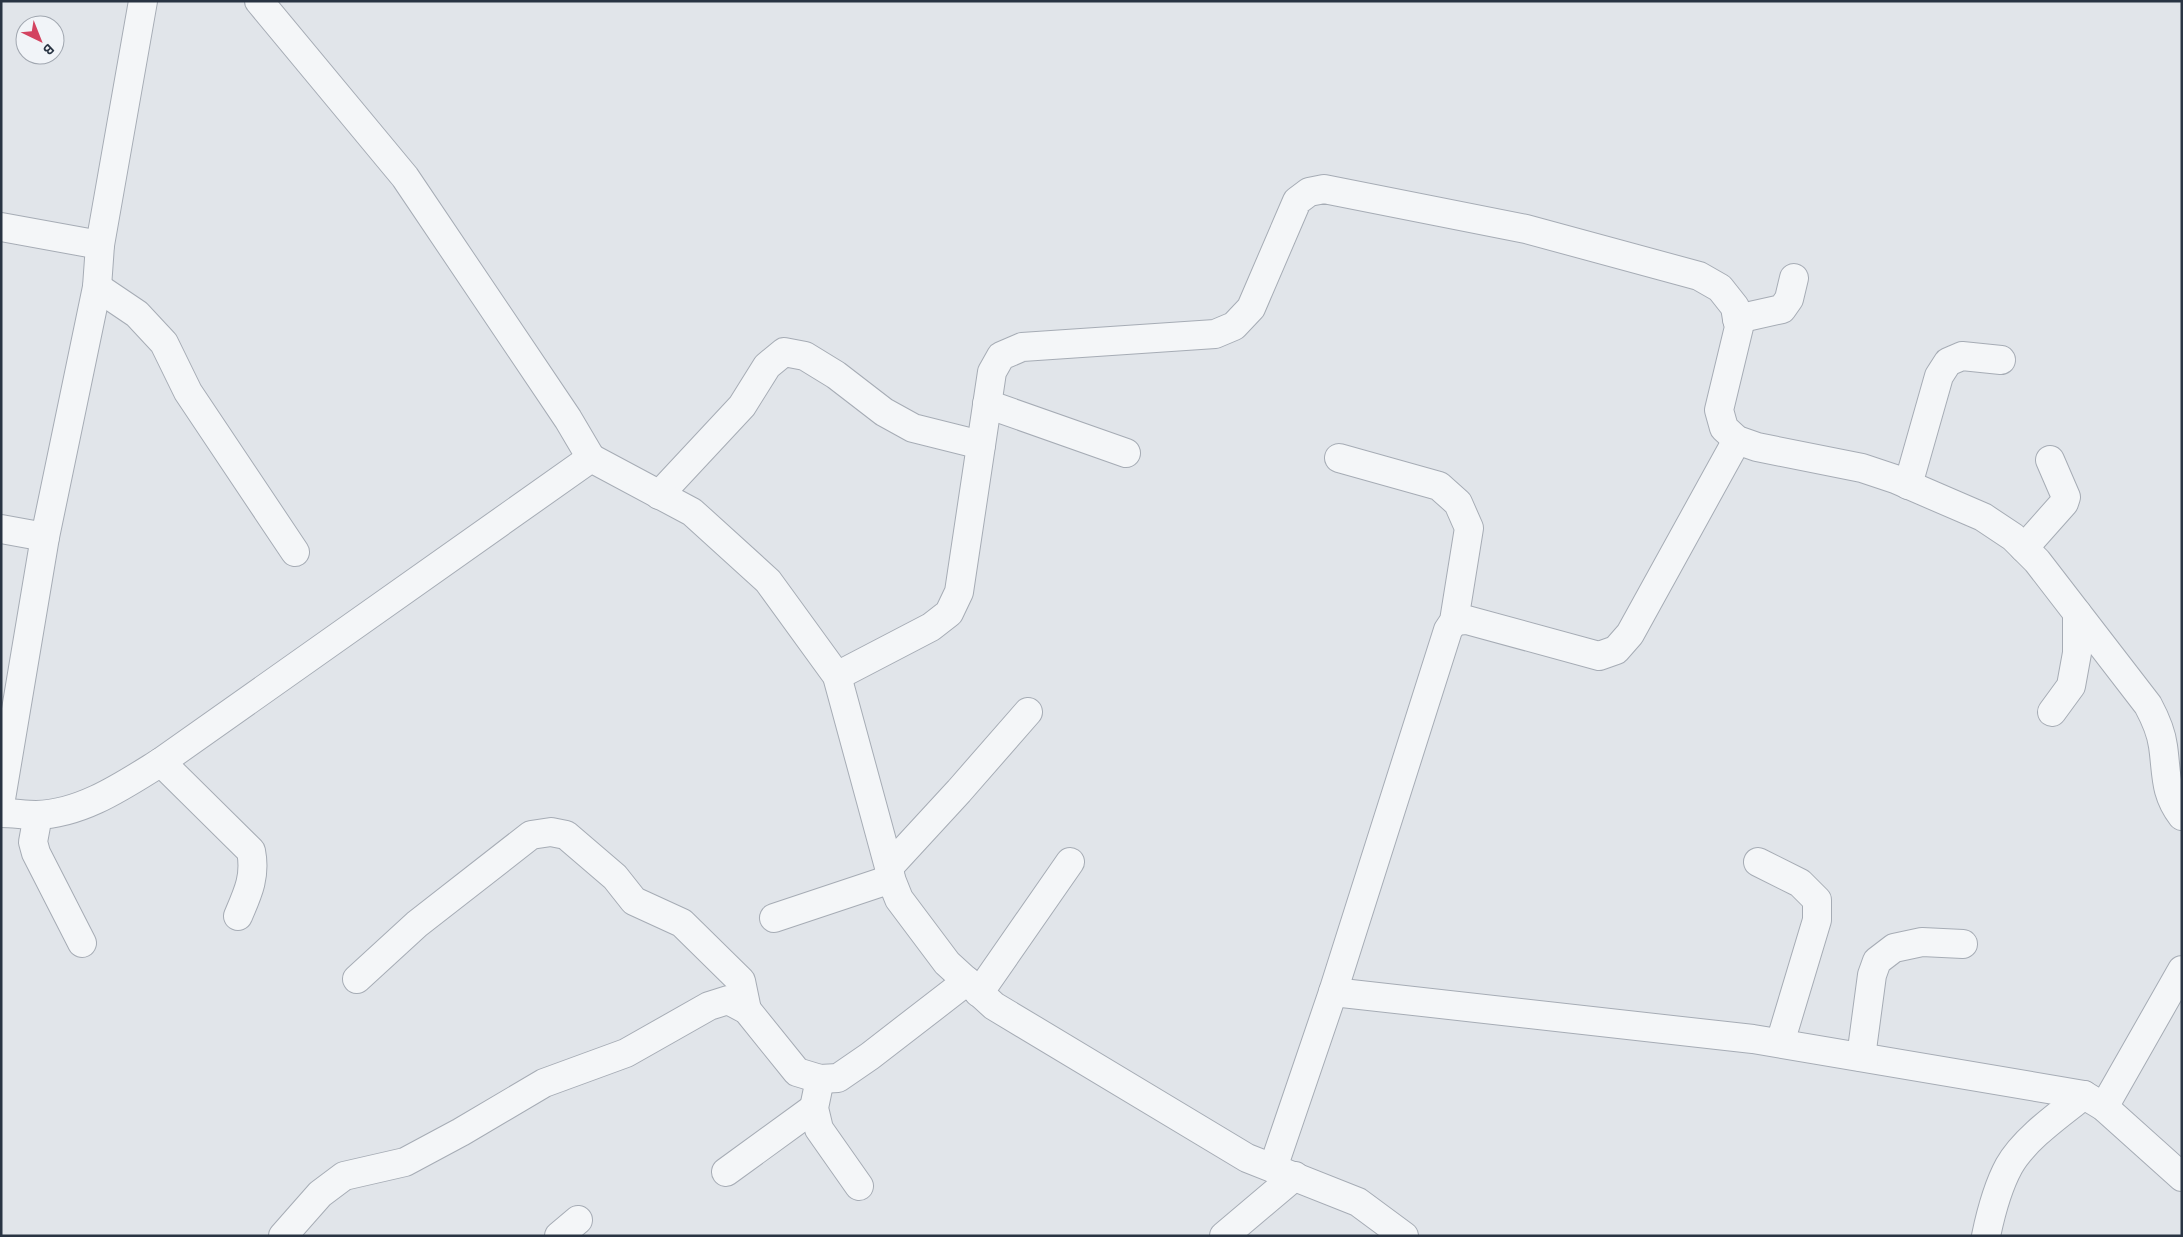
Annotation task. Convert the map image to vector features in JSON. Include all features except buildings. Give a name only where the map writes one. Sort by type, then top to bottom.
[{"type":"street","points":[[1,799],[45,537],[97,287],[100,246],[142,1]]},
{"type":"street","points":[[260,1],[404,177],[568,419],[591,458],[692,512],[768,581],[837,676],[890,873],[899,899],[947,963],[994,1006],[1239,1153],[1358,1202],[1404,1236]]},
{"type":"street","points":[[837,676],[931,627],[949,613],[959,592],[992,372],[1001,356],[1022,347],[1215,334],[1234,326],[1251,308],[1297,201],[1309,192],[1324,189],[1526,229],[1699,276],[1720,288],[1735,307],[1738,328],[1719,410],[1724,428],[1737,440],[1757,447],[1862,468],[1908,485],[1983,516],[2013,537],[2037,561],[2148,705],[2159,725],[2167,788],[2174,806],[2182,816]]},
{"type":"street","points":[[1,227],[100,246]]},
{"type":"street","points":[[1737,319],[1782,309],[1789,299],[1794,278]]},
{"type":"street","points":[[97,287],[137,314],[164,343],[188,392],[295,552]]},
{"type":"street","points":[[659,495],[742,406],[766,366],[784,352],[804,356],[836,375],[884,412],[913,428],[981,446]]},
{"type":"street","points":[[1908,485],[1939,376],[1948,362],[1962,356],[2001,360]]},
{"type":"street","points":[[987,404],[1126,453]]},
{"type":"street","points":[[1454,621],[1467,620],[1599,656],[1616,650],[1630,634],[1737,440]]},
{"type":"street","points":[[1,812],[38,815],[70,809],[110,793],[162,762],[591,458]]},
{"type":"street","points":[[1224,1236],[1284,1172],[1332,992],[1448,630],[1454,621],[1469,528],[1458,504],[1439,486],[1339,458]]},
{"type":"street","points":[[2024,548],[2064,503],[2066,497],[2050,460]]},
{"type":"street","points":[[1,529],[45,537]]},
{"type":"street","points":[[2052,712],[2071,686],[2076,653],[2077,613]]},
{"type":"street","points":[[774,918],[890,873],[1028,712]]},
{"type":"street","points":[[162,762],[251,851],[254,866],[249,889],[238,916]]},
{"type":"street","points":[[38,815],[33,842],[36,853],[82,944]]},
{"type":"street","points":[[357,979],[416,924],[531,835],[551,832],[566,835],[616,877],[634,900],[682,923],[741,981],[747,1010]]},
{"type":"street","points":[[283,1236],[320,1194],[344,1176],[405,1162],[461,1132],[544,1083],[626,1053],[709,1006],[728,1000],[747,1010],[797,1072],[820,1079],[838,1078],[973,987],[1070,862]]},
{"type":"street","points":[[1758,862],[1800,883],[1817,900],[1817,920],[1780,1044]]},
{"type":"street","points":[[1861,1057],[1872,976],[1878,961],[1894,948],[1922,942],[1963,944]]},
{"type":"street","points":[[1986,1236],[1992,1206],[2009,1165],[2037,1132],[2094,1101],[2182,970]]},
{"type":"street","points":[[1332,992],[1753,1038],[2094,1101],[2182,1177]]},
{"type":"street","points":[[820,1079],[814,1108],[819,1129],[859,1186]]},
{"type":"street","points":[[726,1172],[814,1108]]}]
